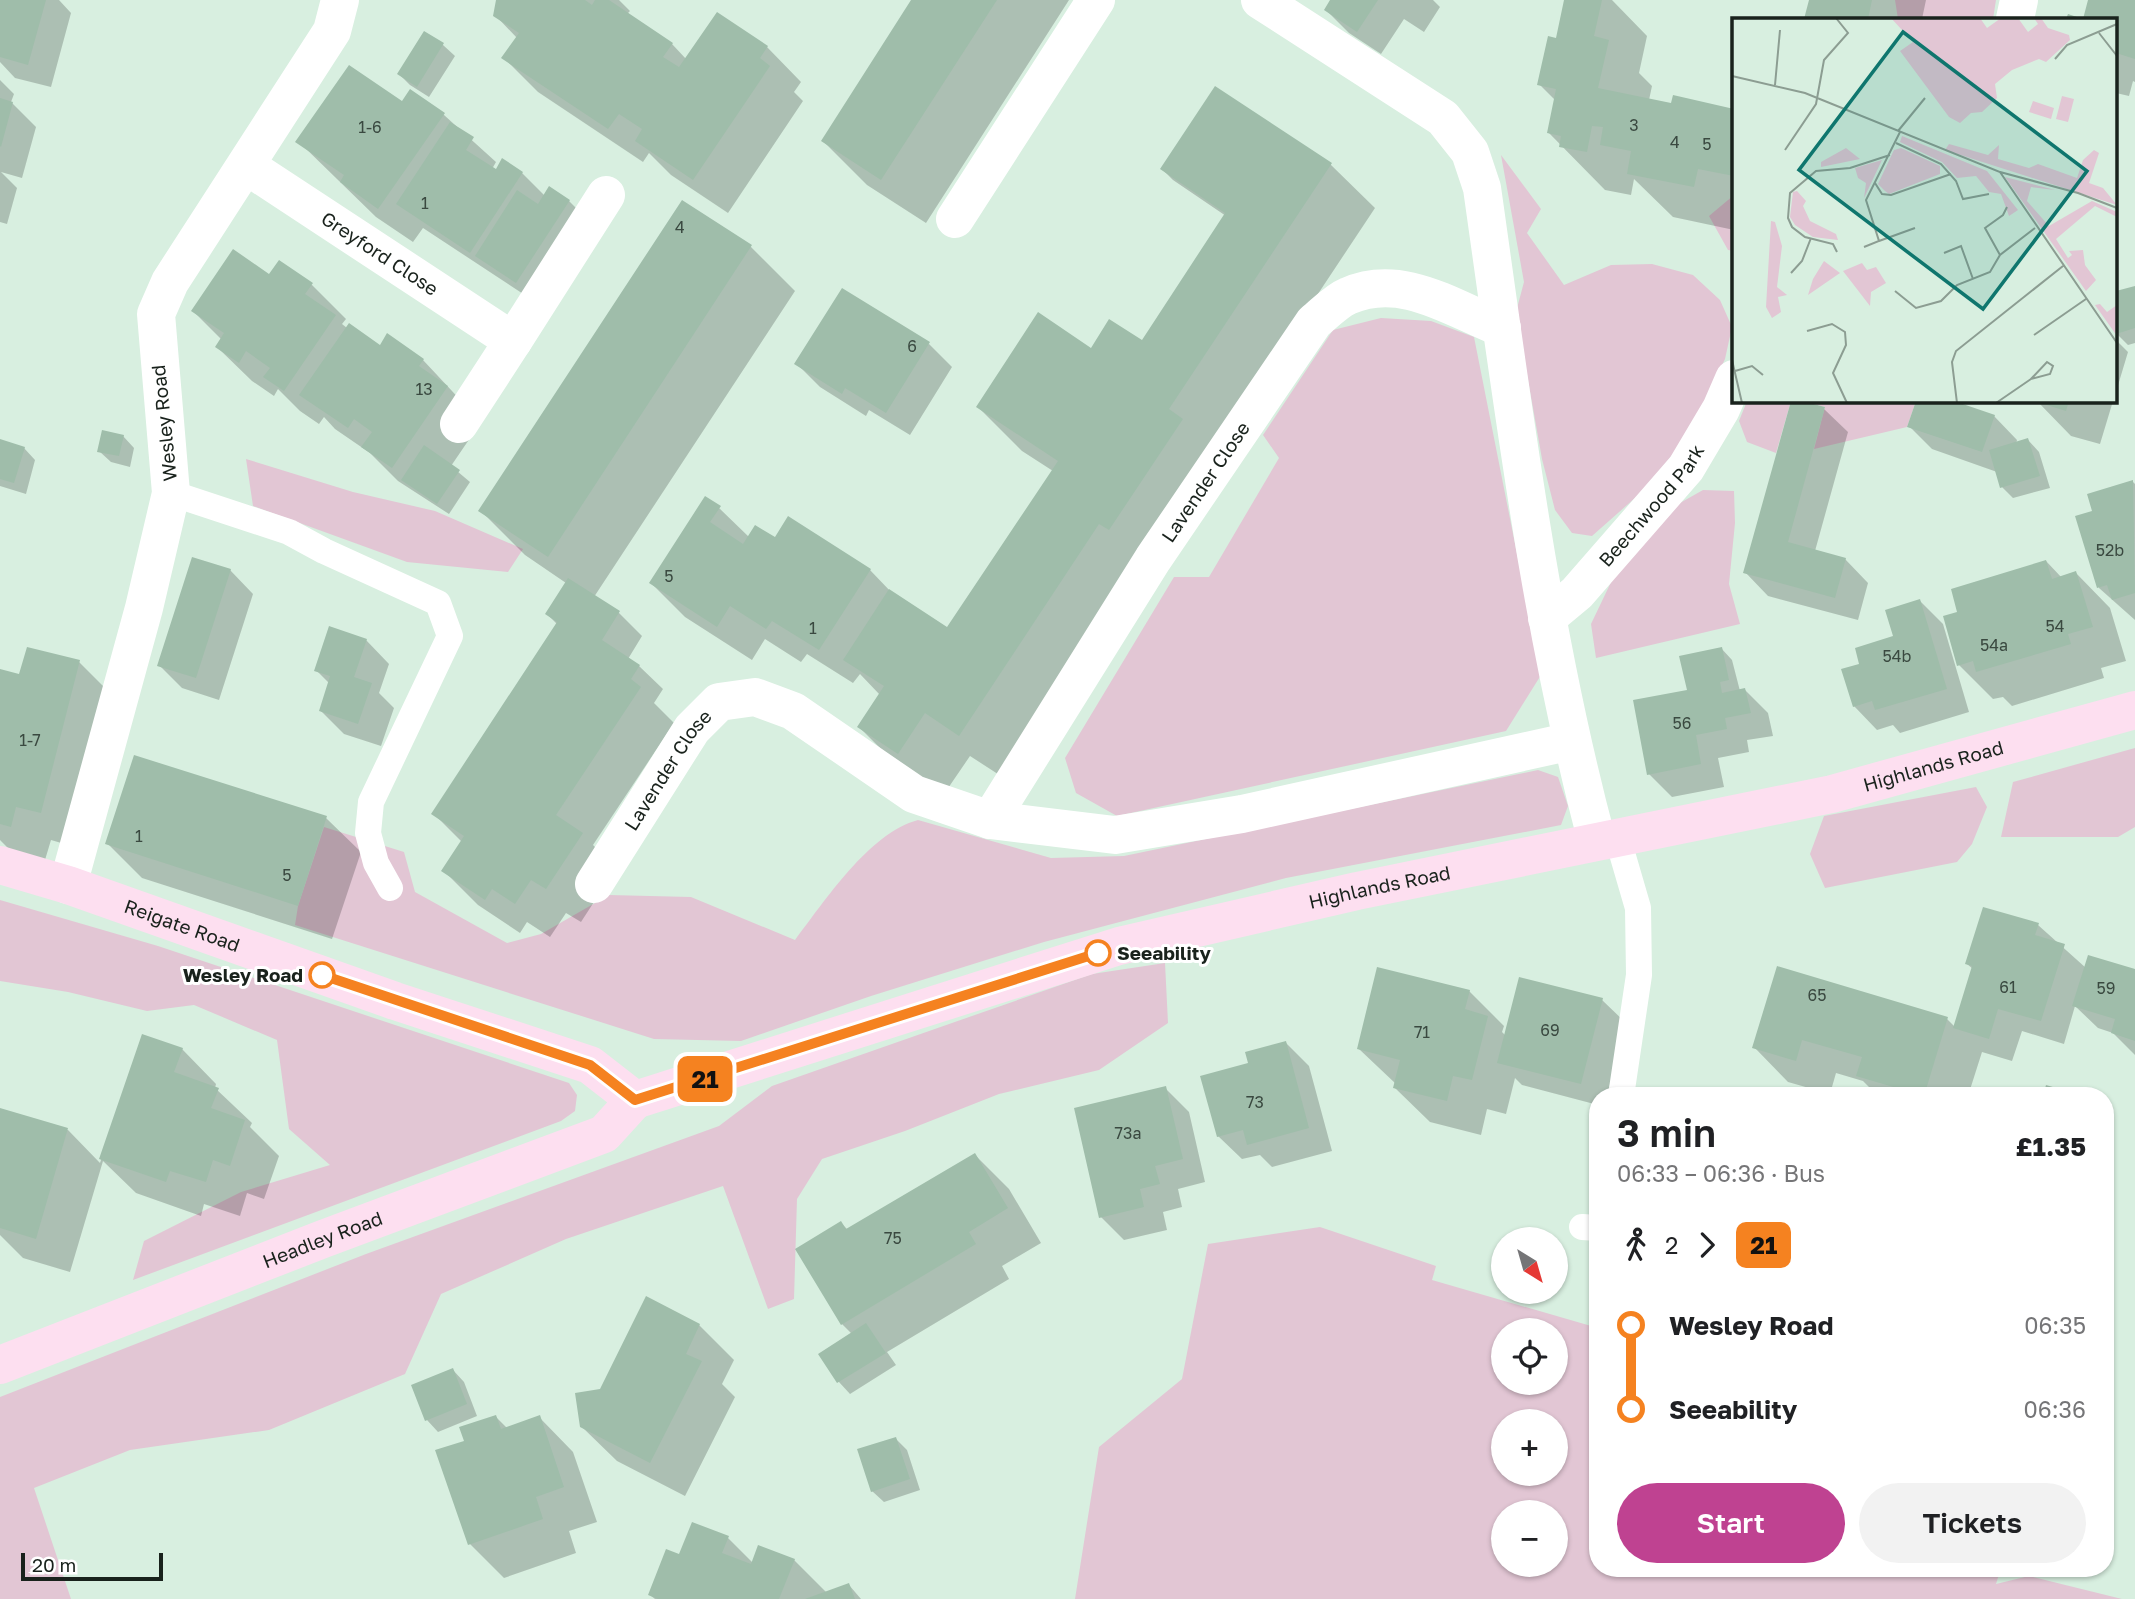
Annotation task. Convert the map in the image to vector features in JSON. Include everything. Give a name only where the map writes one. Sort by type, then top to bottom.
[{"type":"main road","name":"Highlands Road","points":[[635,1100],[1119,946],[1357,891],[1832,794],[2135,710]]},
{"type":"main road","name":"Reigate Road","points":[[0,865],[68,885],[396,1001],[590,1065],[635,1100]]},
{"type":"main road","name":"Headley Road","points":[[0,1365],[310,1244],[604,1134],[635,1100]]},
{"type":"street","name":"Wesley Road","points":[[68,885],[144,608],[171,493],[156,314],[170,282],[332,31],[341,0]]},
{"type":"street","points":[[955,219],[1096,0]]},
{"type":"street","points":[[1261,0],[1443,118],[1470,152],[1482,188],[1548,618],[1572,741],[1607,839]]},
{"type":"street","points":[[2015,18],[2019,0]]},
{"type":"street","name":"Greyford Close","points":[[247,166],[513,341]]},
{"type":"street","points":[[459,424],[606,195]]},
{"type":"street","name":"Lavender Close","points":[[990,820],[1153,559],[1314,323],[1346,296],[1382,286],[1422,293],[1502,328]]},
{"type":"street","name":"Beechwood Park","points":[[1548,618],[1577,593],[1686,468],[1721,409],[1732,384]]},
{"type":"street","name":"Lavender Close","points":[[593,884],[692,729],[719,702],[755,697],[793,710],[914,794],[990,820],[1115,835],[1242,814],[1572,741]]},
{"type":"lane","points":[[171,493],[289,532],[438,603],[450,636],[371,802],[368,833],[376,863],[390,888]]},
{"type":"lane","points":[[1607,839],[1638,908],[1639,975],[1622,1087]]},
{"type":"shaded area","points":[[1895,0],[1996,0],[1993,18],[1898,18]]},
{"type":"shaded area","points":[[1501,155],[1541,209],[1527,233],[1564,285],[1611,265],[1652,264],[1693,275],[1720,300],[1732,327],[1725,359],[1689,434],[1644,490],[1592,536],[1572,533],[1555,510],[1542,459],[1516,312],[1524,282]]},
{"type":"shaded area","points":[[1732,197],[1732,251],[1728,250],[1709,216]]},
{"type":"shaded area","points":[[1381,318],[1431,321],[1474,337],[1541,675],[1506,731],[1117,816],[1076,793],[1065,758],[1174,577],[1209,577],[1279,458],[1263,435],[1333,330]]},
{"type":"shaded area","points":[[1747,402],[1791,402],[1776,453],[1747,442],[1739,421]]},
{"type":"shaded area","points":[[1806,402],[1916,402],[1907,427],[1814,449],[1825,407]]},
{"type":"shaded area","points":[[246,459],[353,492],[435,511],[523,549],[508,572],[407,562],[253,506]]},
{"type":"shaded area","points":[[1703,490],[1734,491],[1735,523],[1729,584],[1740,624],[1596,658],[1591,624],[1613,578],[1657,516]]},
{"type":"shaded area","points":[[2135,748],[2135,827],[2118,837],[2001,837],[2013,782]]},
{"type":"shaded area","points":[[1538,770],[1558,777],[1568,806],[1561,825],[1286,878],[1044,942],[871,996],[741,1041],[654,1039],[295,925],[298,906],[324,827],[404,852],[415,892],[507,943],[541,934],[609,895],[691,897],[795,940],[834,888],[865,853],[900,827],[918,820],[1051,858],[1124,856]]},
{"type":"shaded area","points":[[1976,787],[1987,807],[1972,844],[1957,862],[1825,888],[1810,854],[1824,816]]},
{"type":"shaded area","points":[[0,900],[158,946],[569,1083],[577,1095],[575,1111],[561,1121],[133,1280],[144,1241],[241,1192],[330,1165],[289,1129],[277,1040],[194,1005],[147,1011],[68,992],[0,981]]},
{"type":"shaded area","points":[[1165,963],[1168,1023],[1099,1070],[999,1094],[905,1131],[822,1159],[797,1199],[794,1299],[768,1309],[723,1186],[566,1239],[441,1294],[405,1374],[269,1430],[130,1450],[34,1488],[71,1599],[0,1599],[0,1397],[366,1254],[719,1126],[772,1086],[1092,974]]},
{"type":"shaded area","points":[[1320,1227],[1436,1266],[1432,1280],[1491,1297],[1491,1304],[1515,1304],[1563,1318],[1491,1318],[1491,1395],[1568,1395],[1568,1319],[1589,1325],[1589,1577],[1998,1577],[1996,1584],[2033,1577],[2122,1599],[1075,1599],[1099,1447],[1182,1379],[1208,1244]]},
{"type":"building","points":[[0,0],[46,0],[28,65],[0,57]]},
{"type":"building","points":[[496,0],[585,0],[592,5],[595,0],[609,0],[673,43],[663,57],[679,67],[717,12],[768,46],[760,58],[770,66],[693,180],[635,141],[642,129],[619,114],[608,129],[501,58],[519,33],[493,16]]},
{"type":"building","points":[[911,0],[997,0],[881,180],[821,141]]},
{"type":"building","points":[[1330,0],[1378,0],[1357,32],[1324,10]]},
{"type":"building","points":[[1564,0],[1602,0],[1594,36],[1609,40],[1598,88],[1671,103],[1673,95],[1732,109],[1732,176],[1698,169],[1694,187],[1627,174],[1631,151],[1600,145],[1603,127],[1592,126],[1587,152],[1559,147],[1561,136],[1547,133],[1556,89],[1537,85],[1548,36],[1556,38]]},
{"type":"building","points":[[1809,0],[1872,0],[1868,18],[1804,18]]},
{"type":"building","points":[[2088,0],[2135,0],[2135,59],[2118,54],[2118,18],[2083,18]]},
{"type":"building","points":[[424,31],[444,43],[417,87],[397,74]]},
{"type":"building","points":[[349,65],[402,101],[410,89],[445,113],[378,209],[340,182],[344,175],[295,142]]},
{"type":"building","points":[[1215,86],[1332,163],[1169,409],[1183,419],[1109,530],[1099,524],[959,736],[925,713],[898,754],[857,727],[884,686],[843,660],[889,589],[947,627],[1058,461],[976,407],[1038,312],[1091,348],[1109,319],[1142,340],[1225,213],[1160,169]]},
{"type":"building","points":[[0,98],[13,102],[1,147],[0,146]]},
{"type":"building","points":[[450,122],[474,137],[466,150],[496,169],[502,158],[523,172],[470,253],[396,204]]},
{"type":"building","points":[[549,186],[570,200],[516,283],[475,256],[517,190],[538,204]]},
{"type":"building","points":[[682,200],[752,245],[548,557],[478,511]]},
{"type":"building","points":[[233,249],[269,274],[279,260],[313,283],[305,294],[336,315],[284,391],[263,377],[270,368],[246,351],[239,363],[215,347],[224,333],[191,311]]},
{"type":"building","points":[[2135,286],[2135,328],[2118,333],[2118,290]]},
{"type":"building","points":[[842,288],[930,342],[886,413],[845,388],[842,394],[794,364]]},
{"type":"building","points":[[349,323],[380,345],[387,333],[424,359],[419,366],[448,386],[392,468],[361,447],[372,432],[354,419],[348,428],[299,395]]},
{"type":"building","points":[[1791,402],[1806,402],[1825,407],[1788,542],[1846,558],[1835,598],[1743,573]]},
{"type":"building","points":[[1916,402],[1957,402],[1995,415],[1982,452],[1907,427]]},
{"type":"building","points":[[2037,402],[2069,402],[2066,411]]},
{"type":"building","points":[[102,430],[124,435],[119,456],[97,452]]},
{"type":"building","points":[[2028,438],[2040,476],[2000,488],[1989,450]]},
{"type":"building","points":[[0,439],[25,447],[14,483],[0,479]]},
{"type":"building","points":[[424,445],[460,470],[437,504],[401,480]]},
{"type":"building","points":[[2133,480],[2135,593],[2112,600],[2107,585],[2097,588],[2075,516],[2092,511],[2087,494]]},
{"type":"building","points":[[705,496],[721,506],[710,522],[743,544],[755,525],[775,537],[788,516],[871,569],[819,650],[772,621],[766,629],[730,606],[717,627],[649,583]]},
{"type":"building","points":[[192,557],[231,569],[196,678],[157,666]]},
{"type":"building","points":[[2046,560],[2052,579],[2076,571],[2093,627],[2068,634],[2071,644],[1976,672],[1973,661],[1957,666],[1943,616],[1957,612],[1951,589]]},
{"type":"building","points":[[568,578],[620,611],[602,640],[640,665],[631,679],[641,687],[556,815],[583,833],[546,889],[531,880],[515,904],[492,889],[485,900],[441,871],[464,836],[431,814],[557,622],[545,614]]},
{"type":"building","points":[[1920,599],[1947,689],[1875,710],[1872,701],[1853,707],[1841,669],[1859,664],[1855,648],[1893,636],[1885,610]]},
{"type":"building","points":[[329,626],[367,639],[354,677],[372,683],[358,724],[319,711],[330,676],[314,671]]},
{"type":"building","points":[[27,647],[80,660],[41,813],[16,807],[11,827],[0,824],[0,669],[19,674]]},
{"type":"building","points":[[1722,647],[1729,680],[1720,682],[1722,693],[1745,688],[1751,713],[1725,718],[1727,729],[1696,735],[1701,764],[1647,775],[1633,700],[1687,690],[1679,656]]},
{"type":"building","points":[[134,755],[327,816],[298,906],[105,844]]},
{"type":"building","points":[[1983,907],[2039,923],[2035,935],[2065,944],[2041,1021],[1998,1009],[1989,1039],[1953,1028],[1972,966],[1965,964]]},
{"type":"building","points":[[2088,955],[2135,969],[2135,1041],[2111,1033],[2115,1019],[2072,1006]]},
{"type":"building","points":[[1777,966],[1948,1017],[1927,1087],[1893,1087],[1856,1076],[1862,1057],[1802,1040],[1796,1061],[1752,1048]]},
{"type":"building","points":[[1377,967],[1470,990],[1465,1009],[1488,1016],[1472,1080],[1453,1076],[1447,1101],[1393,1088],[1400,1060],[1357,1049]]},
{"type":"building","points":[[1519,977],[1603,998],[1581,1084],[1497,1063]]},
{"type":"building","points":[[142,1034],[183,1048],[174,1072],[219,1088],[211,1108],[245,1120],[230,1166],[213,1160],[206,1182],[170,1171],[166,1182],[99,1159]]},
{"type":"building","points":[[1286,1041],[1309,1128],[1247,1145],[1243,1130],[1217,1137],[1200,1076],[1248,1063],[1245,1052]]},
{"type":"building","points":[[1166,1086],[1183,1159],[1155,1166],[1160,1184],[1140,1189],[1144,1207],[1099,1218],[1074,1108]]},
{"type":"building","points":[[0,1108],[68,1128],[36,1239],[0,1228]]},
{"type":"building","points":[[975,1153],[1008,1208],[969,1232],[976,1244],[841,1325],[795,1249],[841,1221],[846,1229]]},
{"type":"building","points":[[646,1296],[700,1324],[686,1354],[702,1361],[650,1463],[580,1427],[575,1393],[600,1389]]},
{"type":"building","points":[[866,1323],[886,1353],[837,1383],[818,1354]]},
{"type":"building","points":[[453,1368],[467,1404],[425,1421],[411,1385]]},
{"type":"building","points":[[496,1415],[501,1429],[540,1415],[564,1487],[536,1497],[543,1519],[468,1545],[435,1450],[464,1441],[459,1427]]},
{"type":"building","points":[[896,1437],[910,1479],[871,1492],[857,1449]]},
{"type":"building","points":[[692,1522],[729,1536],[722,1553],[751,1564],[758,1545],[795,1559],[779,1599],[658,1599],[648,1595],[666,1549],[679,1554]]},
{"type":"building","points":[[849,1583],[855,1599],[805,1599]]},
{"type":"bus line","name":"21","points":[[322,975],[590,1065],[635,1100],[1098,953]]},
{"type":"place","name":"Seeability","points":[[1098,953]]},
{"type":"place","name":"Wesley Road","points":[[322,975]]}]
